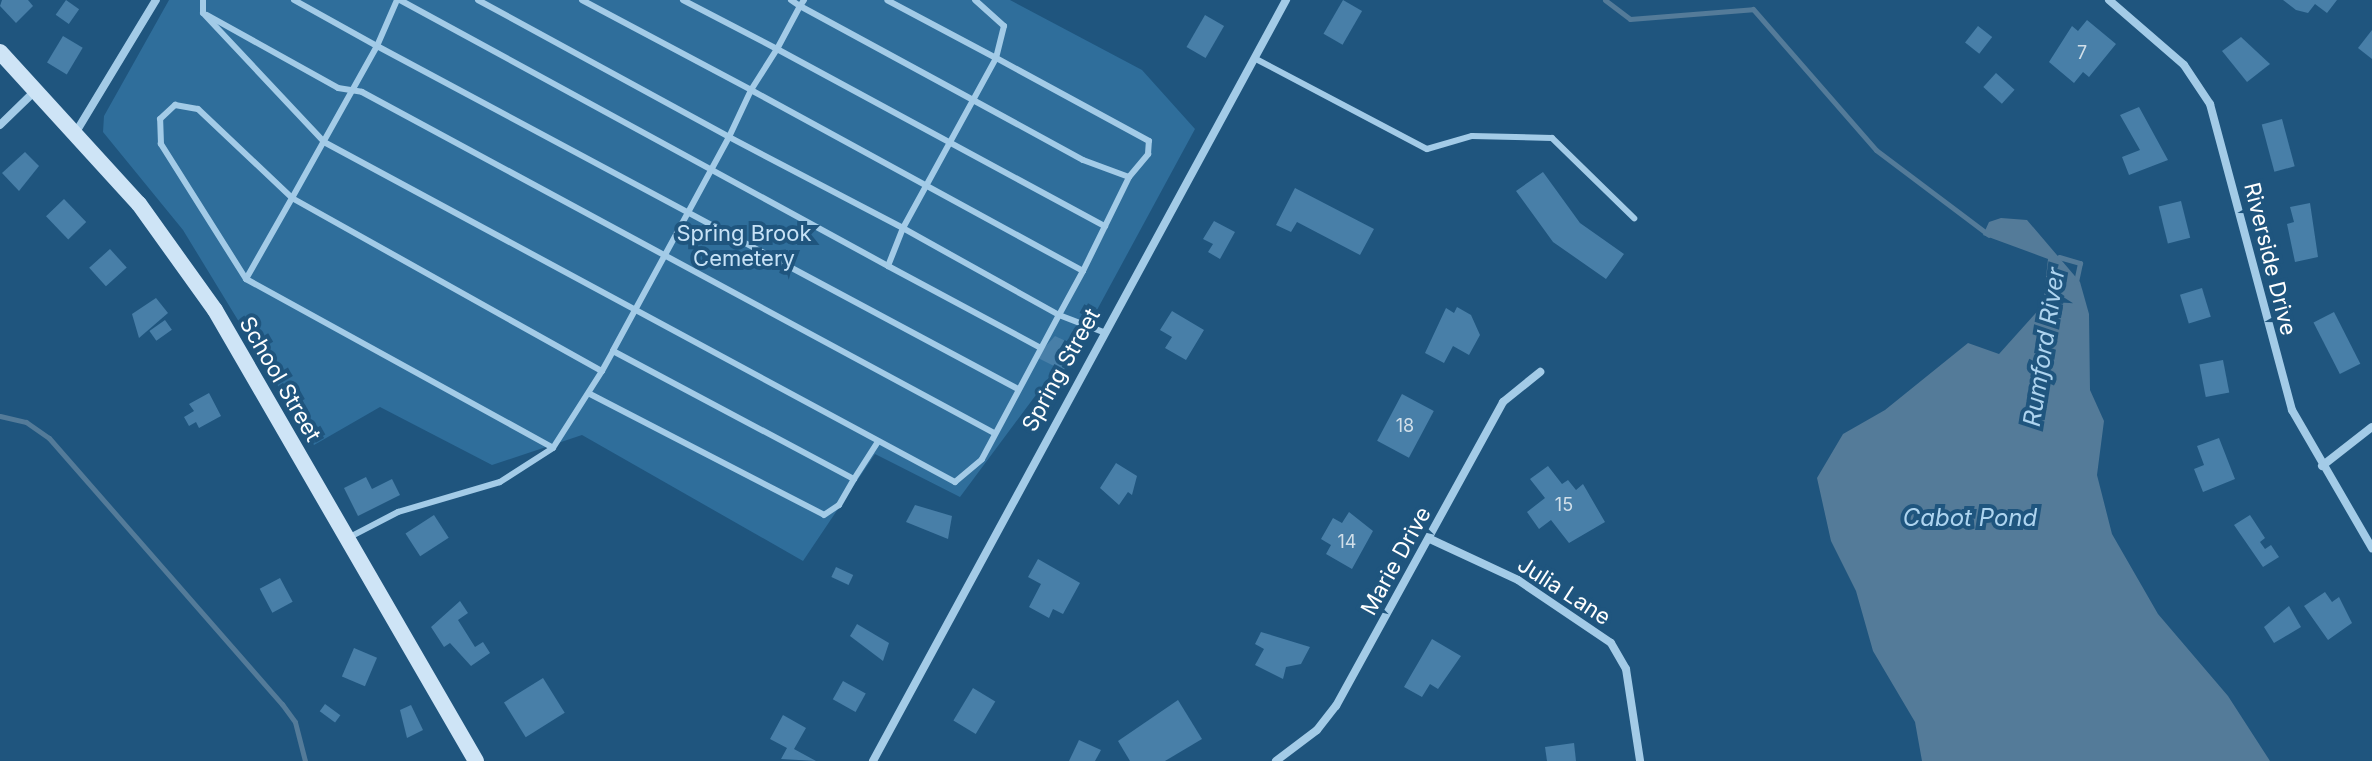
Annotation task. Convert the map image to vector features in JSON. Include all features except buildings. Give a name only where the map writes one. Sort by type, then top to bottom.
[{"type":"main road","name":"School Street","points":[[0,52],[139,204],[215,310],[343,540],[476,761]]},
{"type":"street","points":[[76,132],[156,0]]},
{"type":"street","name":"Spring Street","points":[[873,761],[1103,332],[1286,0]]},
{"type":"street","name":"Riverside Drive","points":[[2109,0],[2184,65],[2210,104],[2292,410],[2372,548]]},
{"type":"street","points":[[0,125],[36,90]]},
{"type":"street","name":"Marie Drive","points":[[1276,761],[1317,730],[1336,706],[1503,402],[1540,372]]},
{"type":"street","points":[[2322,466],[2372,427]]},
{"type":"street","name":"Julia Lane","points":[[1430,539],[1518,580],[1611,643],[1626,669],[1640,761]]},
{"type":"lane","points":[[203,0],[203,13],[324,142],[877,443],[955,482],[974,472],[1039,347],[1083,271],[1129,177],[1148,154],[1144,137],[887,0]]},
{"type":"lane","points":[[294,0],[1018,389]]},
{"type":"lane","points":[[478,0],[1059,315],[1103,332]]},
{"type":"lane","points":[[582,0],[1083,271]]},
{"type":"lane","points":[[683,0],[1105,226]]},
{"type":"lane","points":[[791,0],[802,3],[1083,160],[1129,177]]},
{"type":"lane","points":[[888,266],[903,228],[996,58],[1004,26],[975,0]]},
{"type":"lane","points":[[246,279],[353,91],[399,1],[1039,347]]},
{"type":"lane","points":[[343,540],[398,512],[500,482],[553,448],[590,394],[729,137],[751,90],[802,3]]},
{"type":"lane","points":[[203,13],[994,433]]},
{"type":"lane","points":[[1256,59],[1427,149],[1472,136],[1552,138],[1634,218]]},
{"type":"lane","points":[[553,448],[246,279],[161,144],[160,119],[175,105],[198,109],[292,198],[602,371]]},
{"type":"lane","points":[[613,351],[854,479]]},
{"type":"lane","points":[[590,394],[824,515],[839,505],[877,443]]},
{"type":"green space","name":"Spring Brook Cemetery","points":[[169,0],[1010,0],[1142,70],[1195,129],[1091,321],[960,497],[875,454],[803,561],[582,435],[492,465],[380,407],[314,445],[183,230],[103,132],[104,116]]},
{"type":"water","name":"Cabot Pond","points":[[2001,218],[2027,220],[2080,282],[2089,314],[2090,390],[2104,421],[2097,475],[2112,534],[2158,614],[2228,696],[2270,761],[1922,761],[1915,722],[1873,651],[1856,591],[1831,541],[1817,478],[1843,434],[1885,410],[1968,343],[1999,354],[2043,305],[2048,259],[1983,235],[1989,222]]},
{"type":"waterway","name":"Rumford River","points":[[1605,0],[1630,19],[1753,9],[1876,150],[1989,235]]},
{"type":"waterway","name":"Rumford River","points":[[2059,257],[2080,263],[2076,282]]},
{"type":"waterway","points":[[0,416],[26,422],[49,438],[282,704],[295,722],[305,761]]}]
